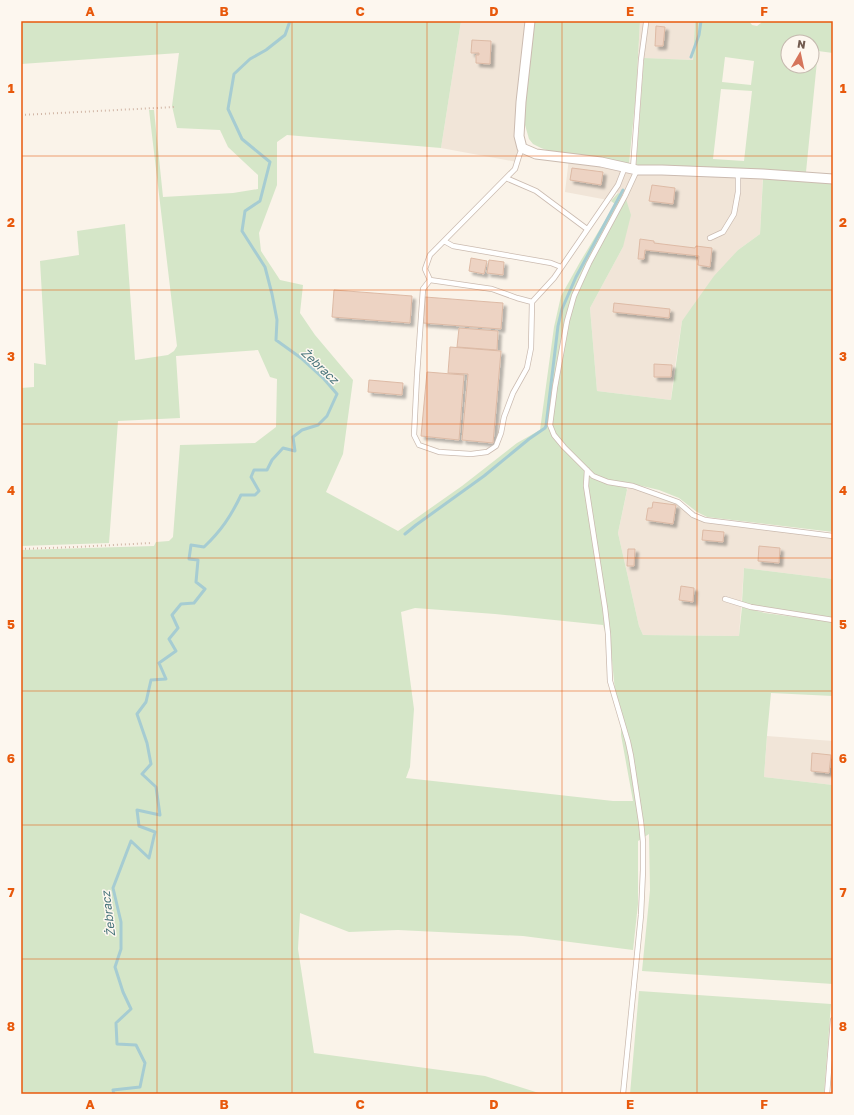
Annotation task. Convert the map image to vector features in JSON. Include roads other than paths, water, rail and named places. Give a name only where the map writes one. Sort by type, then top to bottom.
[{"type":"street","points":[[530,21],[521,102],[519,136],[522,148],[536,154],[601,162],[631,169],[738,173],[833,179]]},
{"type":"lane","points":[[646,23],[631,169],[625,196],[589,263],[574,296],[567,321],[550,425],[554,435],[564,447],[593,476],[608,482],[633,486],[678,502],[693,515],[705,520],[833,536]]},
{"type":"lane","points":[[430,280],[425,269],[430,255],[515,169],[518,156],[522,148]]},
{"type":"lane","points":[[430,280],[423,289],[414,435],[419,445],[439,452],[471,454],[487,452],[496,446],[501,433],[504,417],[513,393],[527,368],[531,348],[532,302],[554,278],[618,185],[631,169]]},
{"type":"lane","points":[[710,238],[723,232],[734,214],[738,192],[738,173]]},
{"type":"lane","points":[[506,178],[536,191],[587,229]]},
{"type":"lane","points":[[444,241],[453,246],[551,263],[561,267]]},
{"type":"lane","points":[[430,280],[492,289],[532,302]]},
{"type":"lane","points":[[587,470],[586,486],[607,628],[610,681],[631,756],[643,842],[641,915],[623,1094]]},
{"type":"lane","points":[[725,599],[751,607],[833,620]]},
{"type":"lane","points":[[827,1094],[833,1020]]},
{"type":"waterway","name":"Żebracz","points":[[114,1094],[113,1090],[140,1087],[145,1063],[136,1045],[117,1044],[116,1023],[131,1009],[123,992],[115,967],[121,949],[121,922],[113,888],[131,841],[149,858],[155,832],[139,826],[137,810],[160,815],[156,787],[142,774],[151,764],[147,743],[137,714],[146,702],[151,680],[166,679],[159,663],[176,651],[169,639],[178,628],[172,615],[181,604],[194,603],[205,589],[196,582],[198,560],[189,559],[191,545],[204,547],[225,523],[241,495],[255,495],[259,491],[251,477],[254,470],[267,470],[272,460],[283,448],[295,451],[293,437],[302,430],[318,425],[327,416],[337,394],[324,379],[301,358],[276,340],[277,320],[265,267],[242,231],[245,211],[260,201],[270,162],[242,139],[228,109],[234,74],[250,59],[266,50],[285,35],[290,21]]},
{"type":"waterway","points":[[691,57],[699,35],[701,21]]},
{"type":"waterway","points":[[405,534],[484,476],[529,439],[545,428],[558,326],[562,309],[576,277],[623,190]]}]
